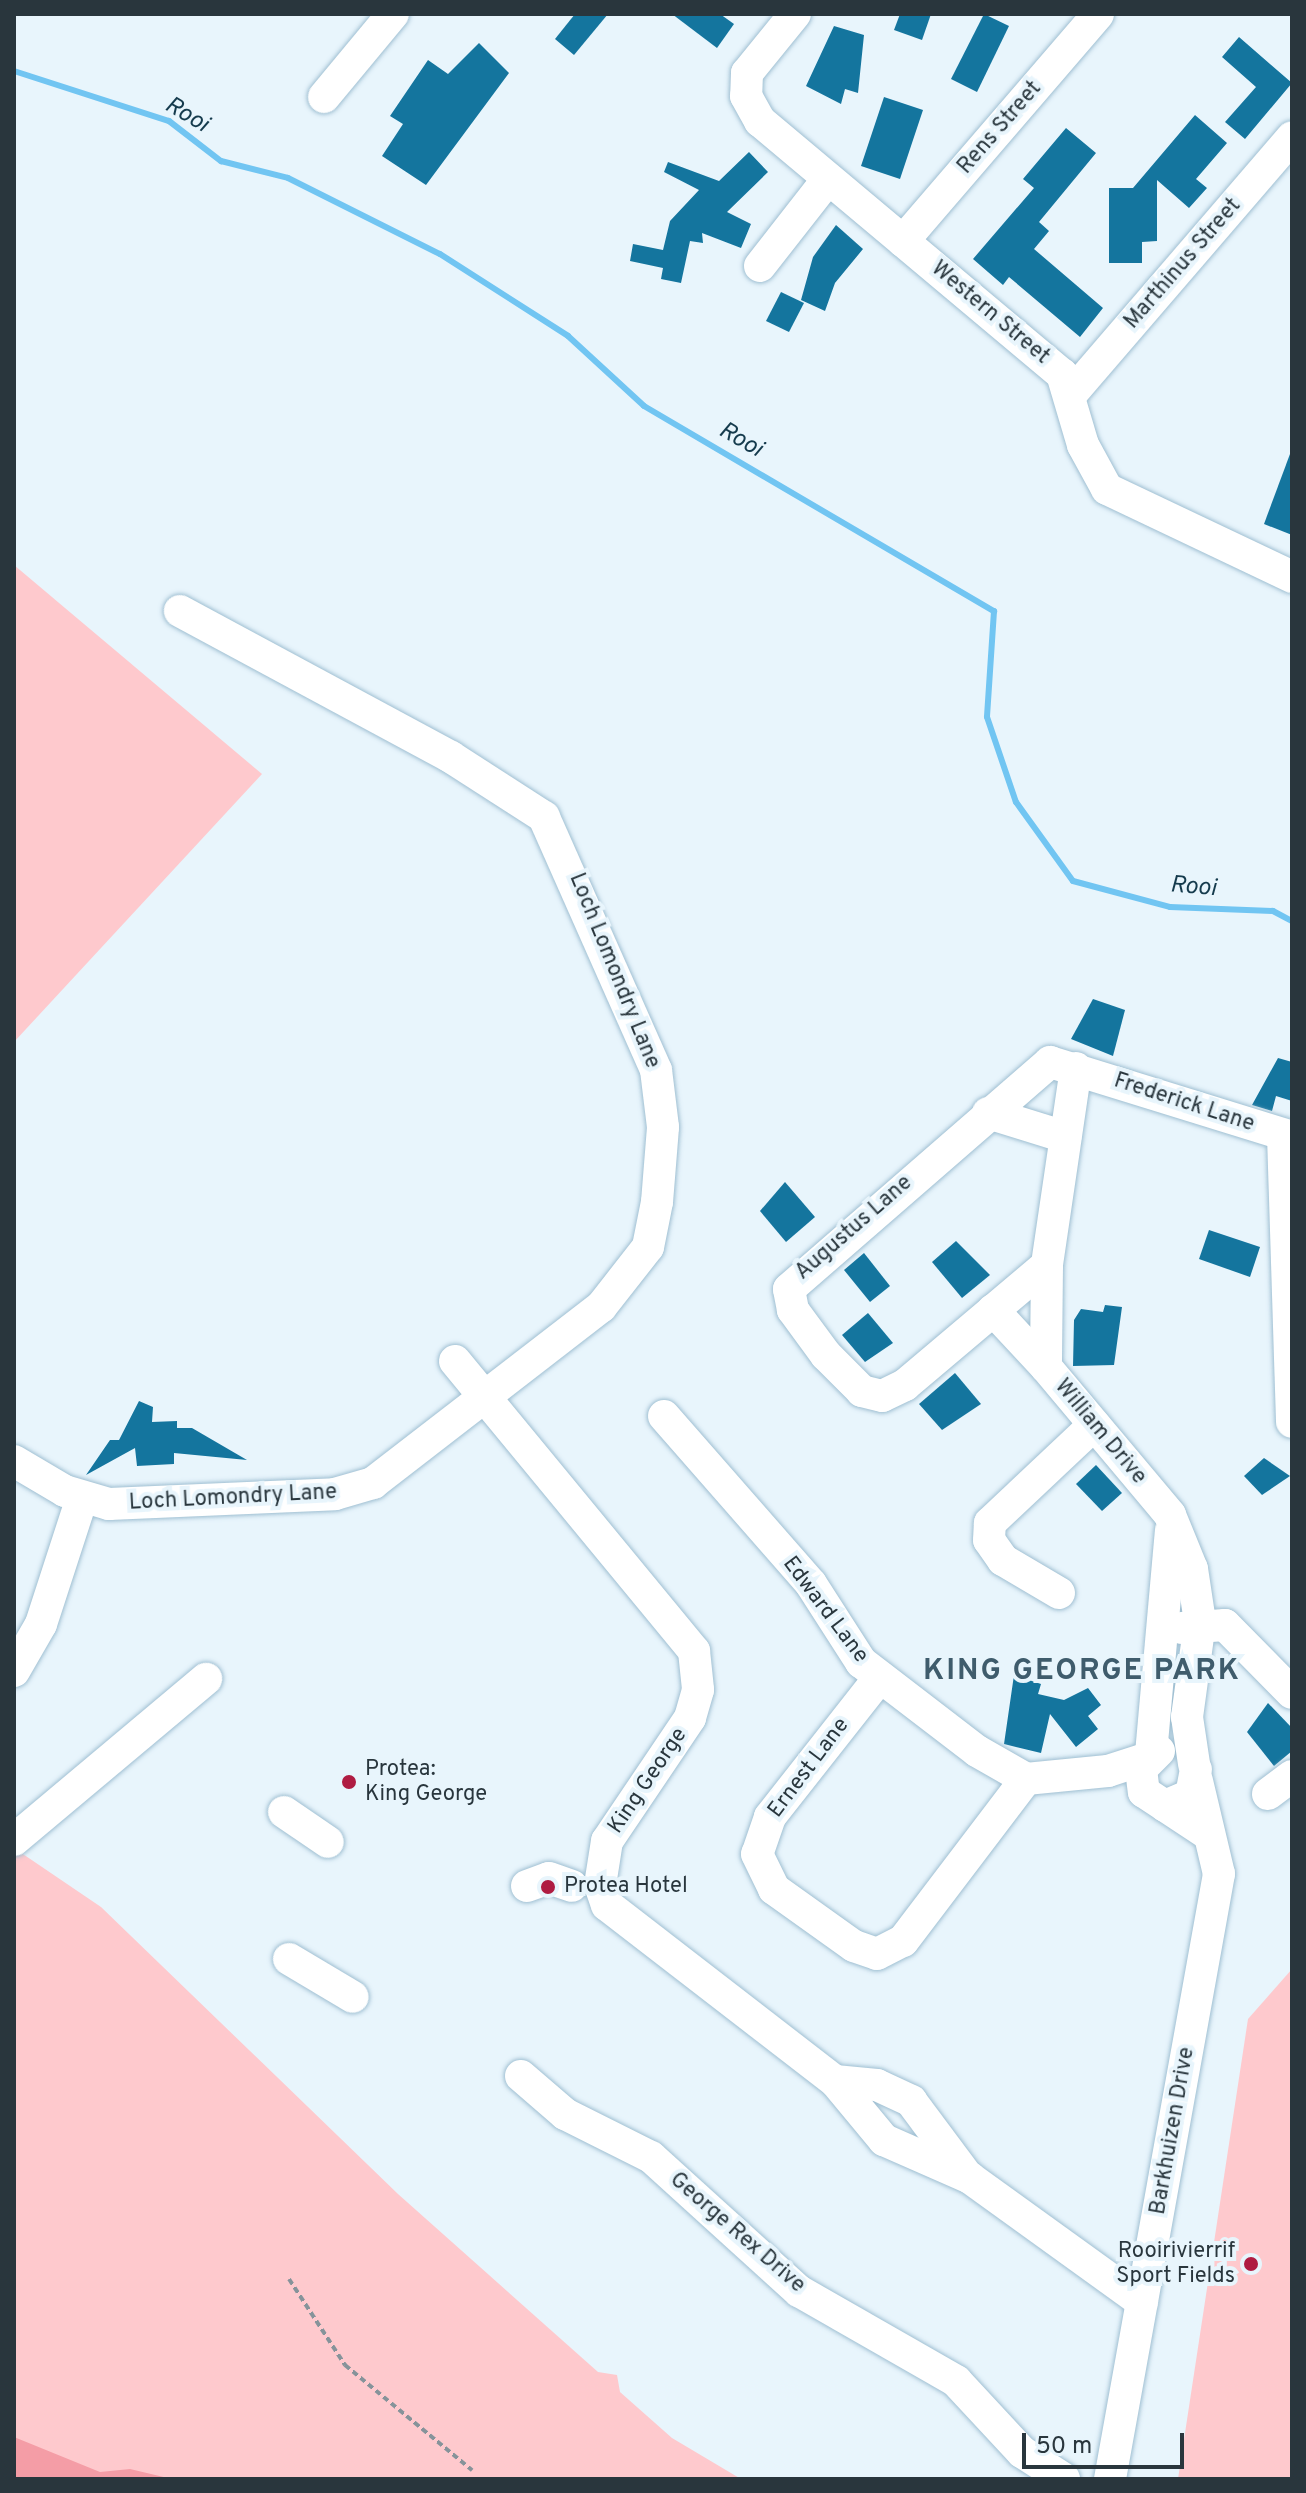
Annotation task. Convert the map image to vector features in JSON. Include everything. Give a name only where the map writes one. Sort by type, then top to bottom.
[{"type":"street","points":[[324,97],[393,14]]},
{"type":"street","name":"Western Street","points":[[795,14],[747,73],[746,96],[760,121],[1046,358],[1073,392],[1083,445],[1107,489],[1292,577]]},
{"type":"street","name":"Rens Street","points":[[903,241],[1098,14]]},
{"type":"street","name":"Marthinus Street","points":[[1073,392],[1292,137]]},
{"type":"street","points":[[760,266],[828,179]]},
{"type":"street","name":"Loch Lomondry Lane","points":[[14,1461],[82,1498],[137,1504],[356,1490],[390,1474],[482,1396],[601,1307],[648,1247],[663,1127],[656,1070],[560,839],[532,803],[180,611]]},
{"type":"street","name":"Augustus Lane","points":[[1047,1265],[882,1396],[862,1391],[826,1355],[793,1310],[789,1289],[1045,1064],[1076,1068]]},
{"type":"street","name":"Frederick Lane","points":[[1076,1068],[1288,1136]]},
{"type":"street","name":"William Drive","points":[[1076,1068],[1047,1265],[1046,1367],[1170,1515],[1195,1578],[1200,1622],[1187,1717],[1195,1773]]},
{"type":"street","points":[[988,1113],[1065,1137]]},
{"type":"street","points":[[1288,1136],[1292,1422]]},
{"type":"street","points":[[993,1310],[1046,1367]]},
{"type":"street","name":"King George","points":[[455,1361],[694,1651],[698,1690],[690,1718],[607,1841],[600,1885],[607,1905],[835,2081],[884,2140],[970,2178],[1142,2302]]},
{"type":"street","name":"Edward Lane","points":[[664,1416],[811,1584],[844,1642],[880,1677],[1026,1779]]},
{"type":"street","points":[[1059,1593],[1003,1560],[989,1540],[990,1523],[1094,1425]]},
{"type":"street","points":[[14,1671],[41,1624],[82,1498]]},
{"type":"street","points":[[1154,1799],[1149,1757],[1166,1633],[1170,1515]]},
{"type":"street","points":[[1166,1633],[1200,1622],[1230,1629],[1292,1693]]},
{"type":"street","name":"Ernest Lane","points":[[880,1677],[770,1817],[757,1854],[774,1889],[854,1946],[877,1954],[903,1941],[1026,1779]]},
{"type":"street","points":[[14,1840],[206,1679]]},
{"type":"street","points":[[1026,1779],[1108,1771],[1175,1750],[1195,1773],[1186,1800],[1154,1799]]},
{"type":"street","points":[[1108,1771],[1205,1832]]},
{"type":"street","name":"Barkhuizen Drive","points":[[1110,2479],[1219,1874],[1205,1832],[1195,1773]]},
{"type":"street","points":[[284,1812],[328,1842]]},
{"type":"street","points":[[527,1886],[549,1878],[572,1886]]},
{"type":"street","points":[[289,1959],[353,1997]]},
{"type":"street","name":"George Rex Drive","points":[[521,2076],[565,2114],[651,2157],[799,2291],[956,2381],[1022,2452],[1064,2479]]},
{"type":"street","name":"King George","points":[[835,2081],[877,2085],[911,2101],[970,2178]]},
{"type":"path","points":[[289,2279],[345,2365],[472,2470]]},
{"type":"shaded area","points":[[14,565],[262,774],[14,1042]]},
{"type":"shaded area","points":[[14,1848],[101,1907],[398,2194],[598,2372],[617,2375],[620,2392],[672,2438],[741,2479],[14,2479]]},
{"type":"shaded area","name":"Rooirivierrif Sport Fields","points":[[1292,1969],[1292,2479],[1178,2479],[1248,2019]]},
{"type":"shaded area","points":[[14,2437],[100,2472],[130,2469],[172,2479],[14,2479]]},
{"type":"building","points":[[575,14],[608,14],[574,55],[555,39]]},
{"type":"building","points":[[672,14],[720,14],[734,24],[717,48]]},
{"type":"building","points":[[900,14],[931,14],[922,40],[894,30]]},
{"type":"building","points":[[984,14],[1009,26],[977,92],[951,79]]},
{"type":"building","points":[[834,26],[864,35],[858,93],[845,89],[841,104],[806,86]]},
{"type":"building","points":[[1239,37],[1292,83],[1245,139],[1225,122],[1256,87],[1222,57]]},
{"type":"building","points":[[479,43],[509,73],[426,185],[382,156],[403,124],[390,116],[428,60],[448,74]]},
{"type":"building","points":[[884,97],[923,110],[900,179],[861,166]]},
{"type":"building","points":[[1195,115],[1227,143],[1196,179],[1207,188],[1189,208],[1157,180],[1157,241],[1142,242],[1142,263],[1109,263],[1109,188],[1133,188]]},
{"type":"building","points":[[1066,128],[1096,153],[1039,222],[1049,231],[1034,249],[1103,308],[1080,337],[1009,277],[1003,285],[973,259],[1034,188],[1023,179]]},
{"type":"building","points":[[749,152],[768,172],[727,212],[751,224],[741,248],[702,233],[703,243],[690,241],[681,283],[661,279],[663,268],[630,261],[633,244],[663,250],[670,221],[699,190],[664,172],[668,162],[719,181]]},
{"type":"building","points":[[836,225],[863,249],[835,283],[825,311],[801,300],[813,257]]},
{"type":"building","points":[[781,292],[804,303],[789,332],[766,321]]},
{"type":"building","points":[[1292,455],[1292,535],[1264,524]]},
{"type":"building","points":[[1093,999],[1125,1010],[1113,1056],[1071,1039]]},
{"type":"building","points":[[1278,1058],[1292,1062],[1292,1101],[1276,1096],[1272,1111],[1252,1105]]},
{"type":"building","points":[[785,1182],[815,1217],[786,1242],[760,1211]]},
{"type":"building","points":[[1209,1230],[1260,1247],[1250,1277],[1199,1259]]},
{"type":"building","points":[[956,1241],[990,1275],[962,1298],[932,1262]]},
{"type":"building","points":[[864,1253],[890,1286],[870,1302],[844,1270]]},
{"type":"building","points":[[1105,1305],[1122,1307],[1114,1365],[1073,1366],[1074,1320],[1081,1309],[1103,1312]]},
{"type":"building","points":[[868,1313],[893,1343],[865,1362],[842,1335]]},
{"type":"building","points":[[955,1373],[981,1404],[942,1430],[919,1404]]},
{"type":"building","points":[[139,1401],[153,1407],[152,1422],[177,1421],[177,1428],[192,1428],[247,1460],[174,1453],[174,1464],[137,1466],[135,1448],[86,1475],[110,1440],[119,1440]]},
{"type":"building","points":[[1264,1458],[1290,1476],[1262,1495],[1244,1476]]},
{"type":"building","points":[[1096,1465],[1122,1493],[1102,1511],[1076,1484]]},
{"type":"building","points":[[1014,1675],[1041,1684],[1038,1694],[1064,1700],[1088,1688],[1101,1705],[1088,1716],[1098,1729],[1076,1747],[1050,1714],[1041,1753],[1004,1744]]},
{"type":"building","points":[[1268,1703],[1292,1728],[1292,1751],[1274,1766],[1247,1732]]},
{"type":"waterway","name":"Rooi","points":[[14,71],[169,121],[221,161],[288,178],[440,254],[568,336],[644,406],[994,611],[987,717],[1016,802],[1073,881],[1170,907],[1273,911],[1292,921]]},
{"type":"place","name":"Protea: King George","points":[[349,1782]]},
{"type":"place","name":"Protea Hotel","points":[[548,1887]]},
{"type":"place","name":"Rooirivierrif Sport Fields","points":[[1251,2264]]},
{"type":"district","name":"KING GEORGE PARK","points":[[1082,1672]]}]
